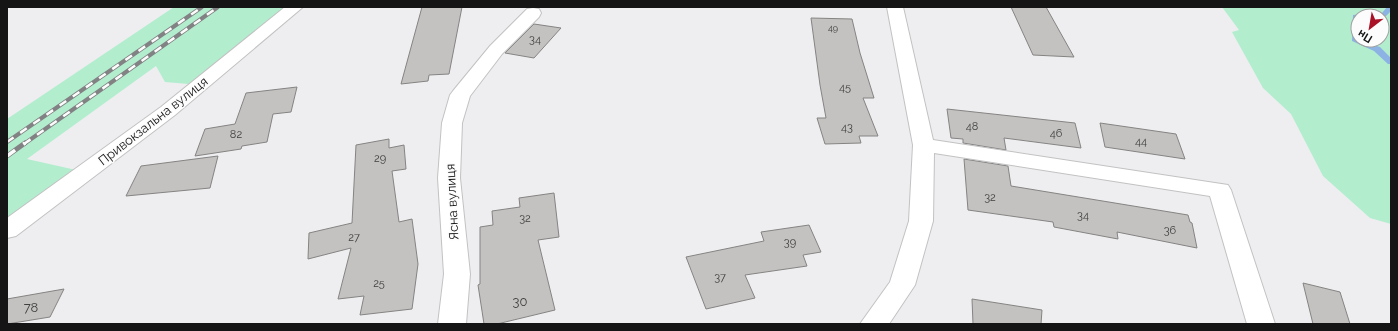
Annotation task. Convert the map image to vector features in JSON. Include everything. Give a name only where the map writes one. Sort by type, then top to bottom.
[{"type":"street","name":"Привокзальна вулиця","points":[[7,230],[168,111],[295,7]]},
{"type":"street","points":[[874,324],[902,284],[920,221],[924,145],[895,7]]},
{"type":"street","name":"Ясна вулиця","points":[[452,324],[457,274],[449,178],[452,123],[460,95],[496,50],[533,13]]},
{"type":"street","points":[[924,145],[1220,190],[1261,324]]},
{"type":"green space","points":[[174,7],[295,7],[200,85],[165,82],[156,66],[27,159],[85,172],[7,230],[7,119]]},
{"type":"green space","points":[[1222,7],[1391,7],[1391,224],[1370,218],[1323,176],[1291,114],[1263,88],[1232,32],[1239,30]]},
{"type":"building","points":[[422,7],[462,7],[449,74],[429,75],[428,81],[401,84]]},
{"type":"building","points":[[1011,7],[1046,7],[1074,57],[1033,55]]},
{"type":"building","points":[[811,18],[852,19],[860,53],[874,98],[863,98],[878,136],[859,136],[861,143],[825,144],[817,118],[826,118]]},
{"type":"building","points":[[534,24],[561,28],[534,58],[505,53]]},
{"type":"building","points":[[297,87],[291,112],[273,114],[267,142],[242,146],[241,149],[195,156],[205,129],[235,124],[246,93]]},
{"type":"building","points":[[947,109],[1075,123],[1081,148],[1004,138],[1006,150],[963,143],[963,139],[951,138]]},
{"type":"building","points":[[1100,123],[1176,134],[1185,159],[1105,147]]},
{"type":"building","points":[[389,139],[389,148],[404,145],[406,169],[392,171],[399,222],[412,219],[418,264],[412,309],[360,315],[364,296],[338,299],[351,248],[308,259],[309,233],[352,223],[356,145]]},
{"type":"building","points":[[218,156],[210,188],[126,196],[141,166]]},
{"type":"building","points":[[964,159],[1008,166],[1011,186],[1188,215],[1190,222],[1192,223],[1197,248],[1117,232],[1118,239],[1054,227],[1053,222],[968,210]]},
{"type":"building","points":[[554,193],[559,237],[538,240],[555,310],[497,324],[484,324],[478,285],[480,284],[480,227],[493,225],[492,211],[520,207],[519,198]]},
{"type":"building","points":[[809,225],[821,252],[803,255],[807,266],[745,275],[755,298],[706,309],[686,257],[764,241],[761,232]]},
{"type":"building","points":[[1303,283],[1340,292],[1350,324],[1313,324]]},
{"type":"building","points":[[64,289],[50,317],[7,324],[7,299]]},
{"type":"building","points":[[972,299],[1042,310],[1041,324],[973,324]]},
{"type":"waterway","points":[[1374,48],[1391,62]]},
{"type":"railway","points":[[7,142],[202,7]]},
{"type":"railway","points":[[24,144],[218,7]]},
{"type":"railway","points":[[7,156],[25,143]]}]
